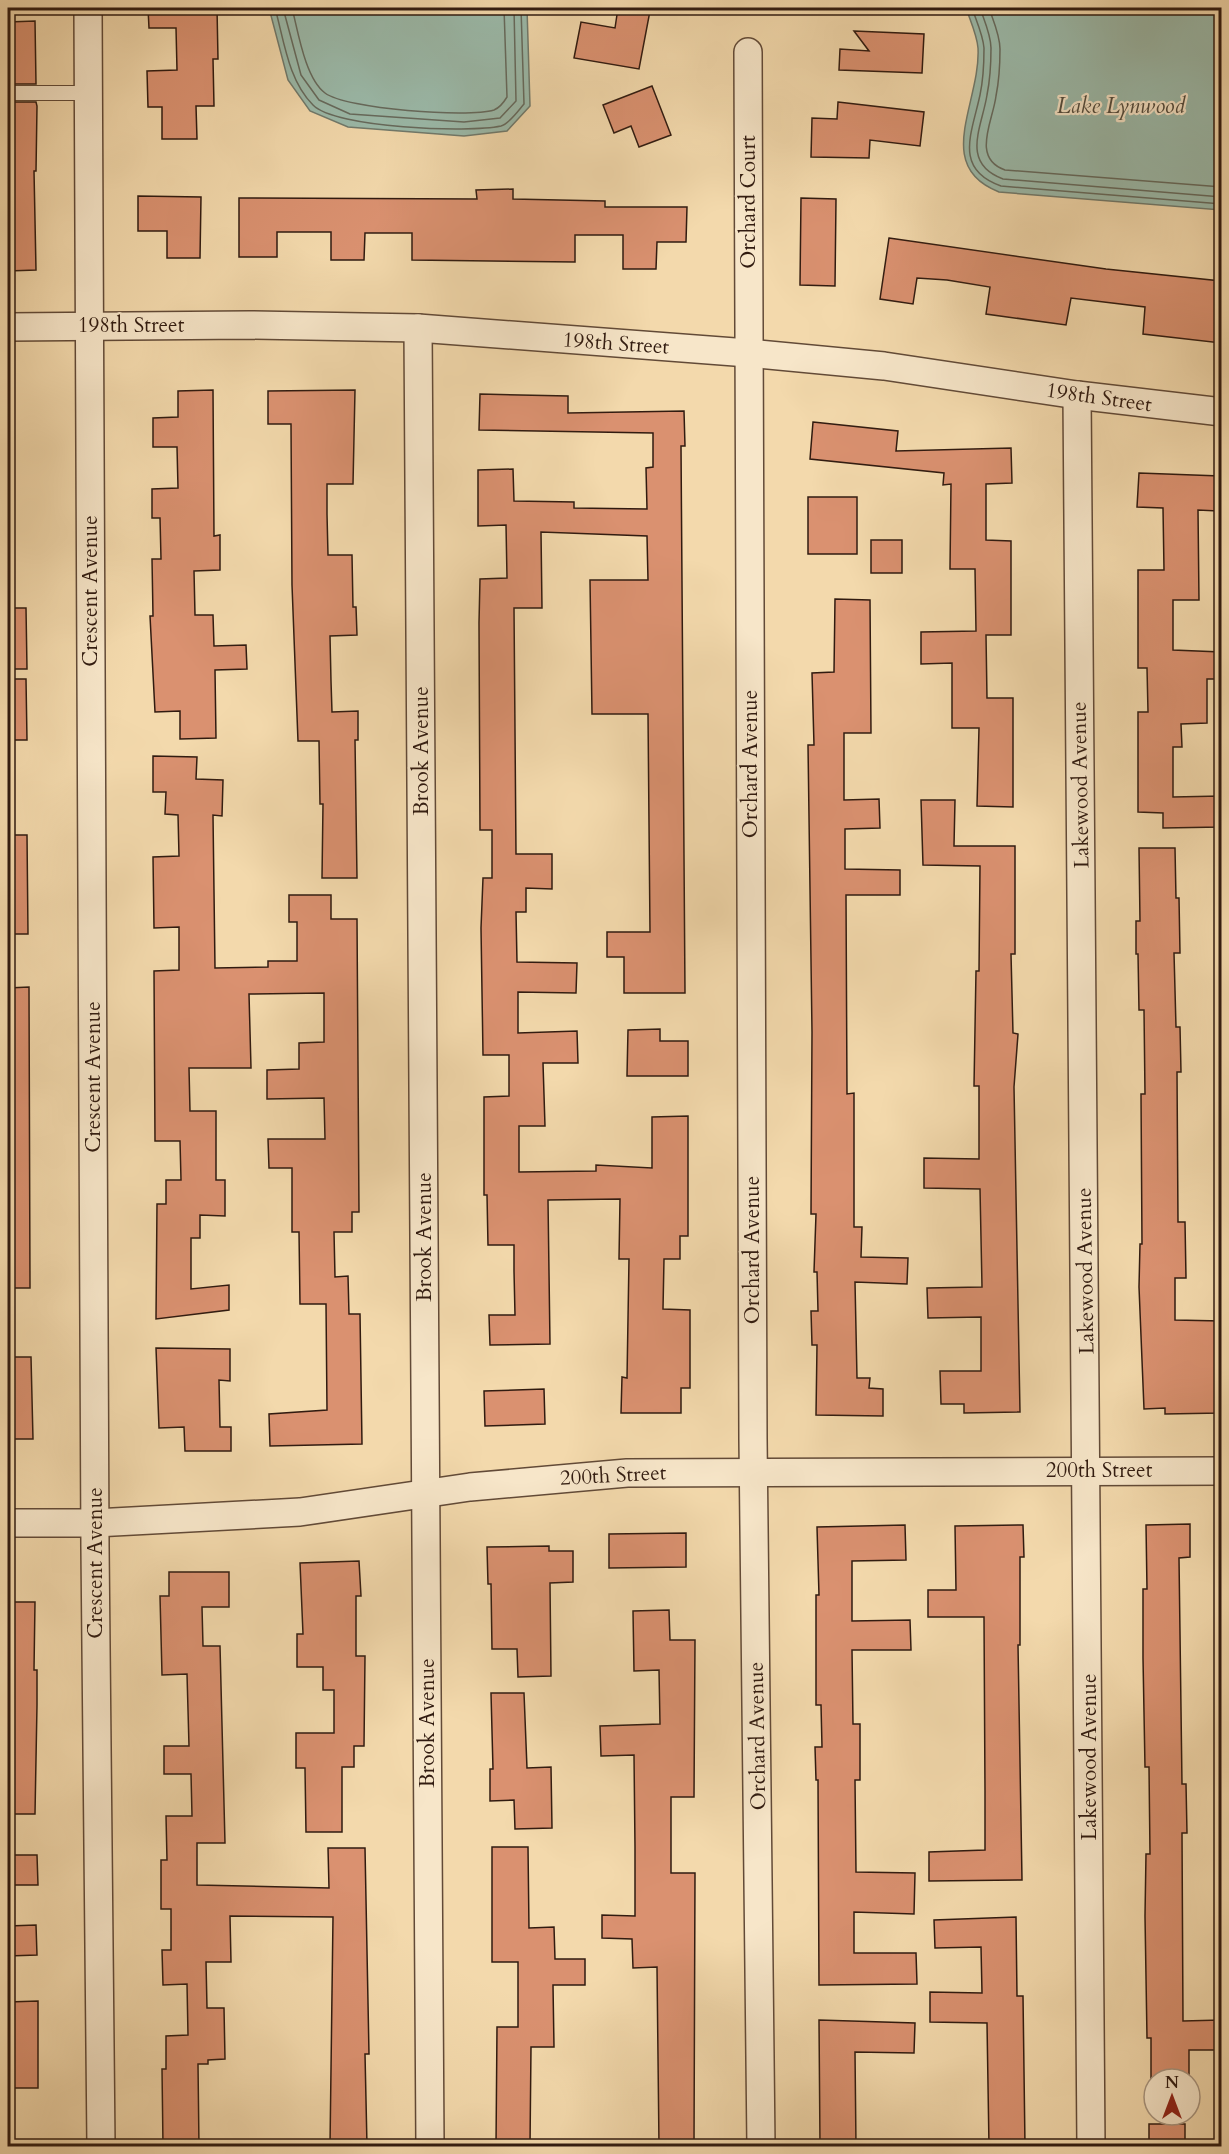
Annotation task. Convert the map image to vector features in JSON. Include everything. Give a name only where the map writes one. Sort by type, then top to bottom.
[{"type":"street","name":"Crescent Avenue","points":[[88,8],[95,1523],[101,2146]]},
{"type":"street","name":"Orchard Court","points":[[748,52],[748,353]]},
{"type":"street","name":"198th Street","points":[[8,327],[271,325],[418,328],[748,353],[885,366],[1077,395],[1221,412]]},
{"type":"street","name":"Brook Avenue","points":[[418,328],[430,2146]]},
{"type":"street","name":"Orchard Avenue","points":[[748,353],[754,1471],[761,2146]]},
{"type":"street","name":"Lakewood Avenue","points":[[1077,395],[1091,2146]]},
{"type":"street","name":"200th Street","points":[[8,1523],[95,1523],[300,1512],[426,1494],[585,1476],[754,1471],[1087,1469],[1221,1471]]},
{"type":"lane","points":[[8,93],[88,93]]},
{"type":"water","points":[[269,8],[527,8],[530,106],[507,131],[464,136],[348,127],[310,111],[288,80]]},
{"type":"water","name":"Lake Lynwood","points":[[966,8],[1221,8],[1221,210],[999,192],[979,181],[968,166],[964,149],[964,130],[977,69],[978,48]]},
{"type":"building","points":[[148,8],[217,8],[218,59],[213,59],[214,106],[196,106],[197,139],[162,139],[162,107],[148,107],[147,71],[177,70],[176,28],[149,28]]},
{"type":"building","points":[[618,8],[650,11],[639,69],[574,58],[581,22],[615,28]]},
{"type":"building","points":[[35,21],[36,84],[8,84],[8,22]]},
{"type":"building","points":[[854,31],[924,34],[922,73],[839,70],[840,49],[869,51]]},
{"type":"building","points":[[652,86],[671,135],[639,147],[631,126],[614,133],[603,105]]},
{"type":"building","points":[[8,102],[36,102],[37,106],[36,171],[34,171],[36,270],[8,271]]},
{"type":"building","points":[[838,102],[924,112],[920,146],[870,140],[869,158],[811,157],[812,118],[837,119]]},
{"type":"building","points":[[513,189],[513,199],[605,201],[605,207],[687,207],[686,242],[657,242],[656,269],[623,269],[623,235],[575,235],[575,262],[412,260],[412,233],[365,233],[364,260],[331,260],[331,232],[277,232],[277,257],[239,257],[239,198],[477,199],[476,190]]},
{"type":"building","points":[[138,196],[201,197],[200,258],[167,258],[167,231],[138,231]]},
{"type":"building","points":[[801,198],[836,199],[835,286],[800,285]]},
{"type":"building","points":[[889,238],[1106,269],[1221,281],[1221,343],[1143,334],[1145,307],[1071,298],[1066,325],[986,314],[990,287],[947,280],[917,278],[913,304],[880,299]]},
{"type":"building","points":[[213,390],[214,536],[220,535],[220,570],[194,571],[195,615],[213,615],[214,646],[246,645],[247,669],[215,670],[216,738],[180,739],[180,711],[155,712],[150,616],[153,616],[152,559],[161,559],[160,518],[152,518],[152,489],[178,488],[177,447],[153,447],[153,418],[178,417],[178,391]]},
{"type":"building","points":[[355,390],[353,484],[327,484],[327,514],[328,555],[352,555],[353,607],[356,607],[357,635],[330,636],[332,712],[358,711],[358,740],[355,740],[357,878],[322,878],[323,804],[320,804],[319,741],[298,741],[292,585],[291,424],[268,424],[268,391]]},
{"type":"building","points":[[480,394],[568,396],[568,413],[684,411],[685,446],[681,446],[685,993],[624,993],[624,957],[607,957],[607,932],[650,932],[648,714],[592,714],[590,580],[648,580],[647,536],[541,532],[542,608],[514,608],[516,854],[552,854],[552,889],[526,888],[526,912],[516,912],[517,962],[577,963],[576,993],[518,992],[518,1033],[577,1031],[578,1063],[543,1063],[545,1126],[519,1126],[519,1172],[596,1171],[596,1165],[652,1168],[652,1117],[688,1116],[688,1236],[680,1236],[680,1259],[664,1259],[663,1309],[690,1310],[690,1388],[681,1388],[681,1413],[621,1413],[622,1377],[627,1378],[629,1259],[619,1259],[620,1199],[548,1200],[550,1344],[490,1345],[489,1315],[515,1315],[514,1245],[488,1245],[487,1195],[484,1195],[484,1097],[509,1096],[509,1055],[483,1055],[481,928],[483,878],[492,878],[492,830],[480,830],[479,623],[480,579],[507,578],[506,525],[478,526],[478,470],[513,469],[514,501],[574,502],[574,508],[647,509],[646,468],[653,467],[653,433],[479,430]]},
{"type":"building","points":[[813,422],[898,431],[896,451],[1011,448],[1012,483],[986,484],[986,540],[1011,541],[1011,635],[986,635],[987,698],[1013,698],[1013,807],[977,806],[979,728],[952,728],[952,663],[921,664],[921,632],[976,631],[975,569],[950,569],[951,484],[943,485],[944,473],[810,459]]},
{"type":"building","points":[[1139,473],[1220,476],[1218,511],[1198,510],[1199,600],[1173,600],[1173,650],[1221,652],[1220,679],[1207,679],[1207,723],[1181,724],[1182,747],[1173,747],[1173,797],[1221,796],[1221,827],[1163,828],[1163,813],[1138,812],[1138,712],[1148,712],[1147,668],[1138,668],[1138,570],[1164,570],[1163,508],[1137,507]]},
{"type":"building","points":[[808,497],[857,497],[857,554],[808,554]]},
{"type":"building","points":[[871,540],[902,540],[902,573],[871,573]]},
{"type":"building","points":[[835,599],[870,600],[871,733],[844,733],[844,800],[879,799],[880,828],[845,829],[845,869],[900,870],[900,895],[846,895],[847,1094],[854,1093],[854,1227],[862,1227],[861,1257],[908,1258],[907,1284],[855,1282],[857,1378],[870,1378],[869,1388],[883,1389],[883,1416],[816,1415],[817,1345],[812,1345],[811,1311],[818,1311],[817,1272],[814,1272],[816,1214],[811,1214],[812,1032],[808,745],[814,745],[812,673],[834,672]]},
{"type":"building","points":[[8,608],[26,608],[27,669],[8,669]]},
{"type":"building","points":[[8,679],[26,679],[27,740],[8,740]]},
{"type":"building","points":[[153,756],[197,757],[196,779],[223,780],[222,816],[213,815],[215,968],[268,967],[268,961],[297,961],[297,922],[289,922],[289,895],[331,895],[331,919],[357,919],[359,1212],[352,1212],[352,1232],[334,1232],[335,1277],[348,1276],[349,1314],[360,1314],[362,1444],[270,1446],[269,1414],[327,1410],[326,1304],[300,1304],[299,1232],[292,1232],[292,1168],[269,1168],[268,1139],[325,1139],[324,1098],[267,1099],[267,1070],[299,1069],[299,1043],[324,1042],[324,993],[249,994],[251,1068],[189,1068],[190,1111],[216,1111],[216,1180],[225,1180],[225,1216],[200,1215],[200,1238],[191,1238],[191,1289],[229,1285],[229,1310],[156,1319],[157,1204],[166,1204],[166,1180],[181,1180],[180,1141],[155,1141],[154,971],[179,970],[179,927],[154,928],[153,857],[179,856],[178,815],[165,814],[166,792],[153,792]]},
{"type":"building","points":[[921,800],[955,800],[954,846],[1015,846],[1015,954],[1011,954],[1013,1033],[1018,1034],[1014,1087],[1020,1412],[964,1413],[964,1404],[941,1404],[940,1371],[981,1371],[981,1317],[928,1318],[927,1288],[982,1287],[980,1189],[924,1188],[924,1158],[979,1159],[979,1086],[974,1086],[976,971],[979,971],[980,866],[923,865]]},
{"type":"building","points":[[8,835],[27,835],[28,934],[8,934]]},
{"type":"building","points":[[1139,848],[1175,848],[1180,953],[1174,953],[1176,1027],[1180,1027],[1181,1072],[1177,1072],[1178,1222],[1185,1222],[1186,1278],[1175,1278],[1175,1320],[1221,1321],[1221,1413],[1165,1414],[1165,1408],[1144,1409],[1139,1287],[1140,1244],[1142,1244],[1141,1094],[1145,1094],[1144,1010],[1139,1010],[1138,954],[1136,954],[1136,921],[1140,921]]},
{"type":"building","points":[[29,987],[30,1288],[8,1288],[8,988]]},
{"type":"building","points":[[660,1029],[660,1041],[688,1041],[688,1076],[627,1076],[628,1030]]},
{"type":"building","points":[[156,1348],[230,1349],[230,1381],[219,1380],[220,1427],[231,1427],[231,1451],[185,1451],[184,1427],[159,1428]]},
{"type":"building","points":[[8,1357],[31,1357],[33,1439],[8,1439]]},
{"type":"building","points":[[544,1389],[545,1424],[485,1426],[484,1391]]},
{"type":"building","points":[[1190,1524],[1190,1557],[1179,1558],[1182,1784],[1186,1784],[1187,1833],[1182,1833],[1183,2021],[1221,2020],[1221,2050],[1189,2050],[1189,2067],[1151,2067],[1151,2038],[1147,2038],[1146,1854],[1150,1854],[1149,1767],[1145,1767],[1143,1658],[1143,1589],[1147,1589],[1146,1525]]},
{"type":"building","points":[[905,1525],[906,1560],[852,1561],[852,1621],[910,1620],[911,1650],[852,1650],[853,1724],[860,1724],[860,1780],[855,1780],[856,1872],[915,1873],[914,1914],[854,1912],[854,1953],[916,1953],[917,1984],[819,1985],[818,1780],[816,1780],[815,1747],[822,1747],[821,1705],[816,1705],[816,1595],[819,1595],[817,1527]]},
{"type":"building","points":[[1023,1525],[1024,1557],[1020,1557],[1020,1645],[1018,1645],[1022,1880],[929,1881],[929,1852],[985,1850],[985,1791],[984,1617],[928,1617],[928,1590],[956,1590],[955,1526]]},
{"type":"building","points":[[686,1533],[686,1567],[609,1568],[609,1534]]},
{"type":"building","points":[[549,1546],[549,1551],[573,1551],[573,1582],[550,1583],[551,1676],[518,1677],[517,1649],[492,1649],[491,1584],[488,1584],[487,1547]]},
{"type":"building","points":[[359,1561],[361,1596],[356,1596],[356,1656],[365,1656],[364,1746],[354,1746],[354,1767],[342,1767],[342,1832],[306,1832],[305,1768],[296,1768],[296,1733],[334,1733],[334,1690],[323,1690],[323,1667],[297,1667],[297,1634],[303,1634],[300,1563]]},
{"type":"building","points":[[169,1572],[229,1572],[229,1607],[202,1607],[203,1646],[220,1646],[225,1843],[197,1843],[197,1885],[329,1888],[328,1848],[365,1848],[369,2054],[365,2054],[367,2146],[330,2146],[333,1917],[230,1916],[231,1962],[206,1962],[207,2008],[224,2008],[225,2059],[208,2060],[208,2064],[198,2064],[199,2146],[163,2146],[162,2069],[166,2069],[166,2036],[188,2035],[187,1984],[163,1985],[162,1950],[171,1950],[171,1909],[161,1909],[161,1860],[167,1860],[166,1816],[192,1816],[191,1774],[164,1774],[164,1746],[189,1746],[187,1674],[162,1675],[160,1596],[169,1596]]},
{"type":"building","points":[[8,1602],[35,1602],[34,1670],[37,1670],[37,1705],[35,1814],[8,1814]]},
{"type":"building","points":[[669,1610],[670,1640],[695,1640],[694,1797],[671,1797],[671,1873],[695,1873],[694,2146],[659,2146],[657,1967],[633,1968],[632,1939],[602,1938],[602,1915],[635,1916],[635,1847],[634,1755],[601,1756],[600,1726],[660,1724],[659,1670],[634,1671],[633,1611]]},
{"type":"building","points":[[491,1693],[524,1693],[527,1768],[551,1767],[552,1828],[515,1829],[514,1800],[490,1801],[490,1769],[493,1769]]},
{"type":"building","points":[[492,1847],[528,1847],[529,1928],[554,1927],[555,1959],[585,1959],[585,1985],[553,1985],[554,2047],[531,2047],[530,2146],[496,2146],[497,2027],[518,2027],[518,1962],[492,1962]]},
{"type":"building","points":[[8,1855],[37,1855],[38,1885],[8,1885]]},
{"type":"building","points":[[1016,1917],[1017,1996],[1023,1996],[1025,2146],[989,2146],[987,2023],[930,2022],[930,1992],[982,1993],[981,1947],[935,1948],[934,1920]]},
{"type":"building","points":[[36,1925],[37,1955],[8,1956],[8,1926]]},
{"type":"building","points":[[38,2001],[38,2088],[8,2088],[8,2002]]},
{"type":"building","points":[[819,2020],[915,2023],[914,2053],[855,2052],[856,2146],[820,2146]]},
{"type":"building","points":[[1149,2127],[1185,2127],[1185,2146],[1149,2146]]}]
